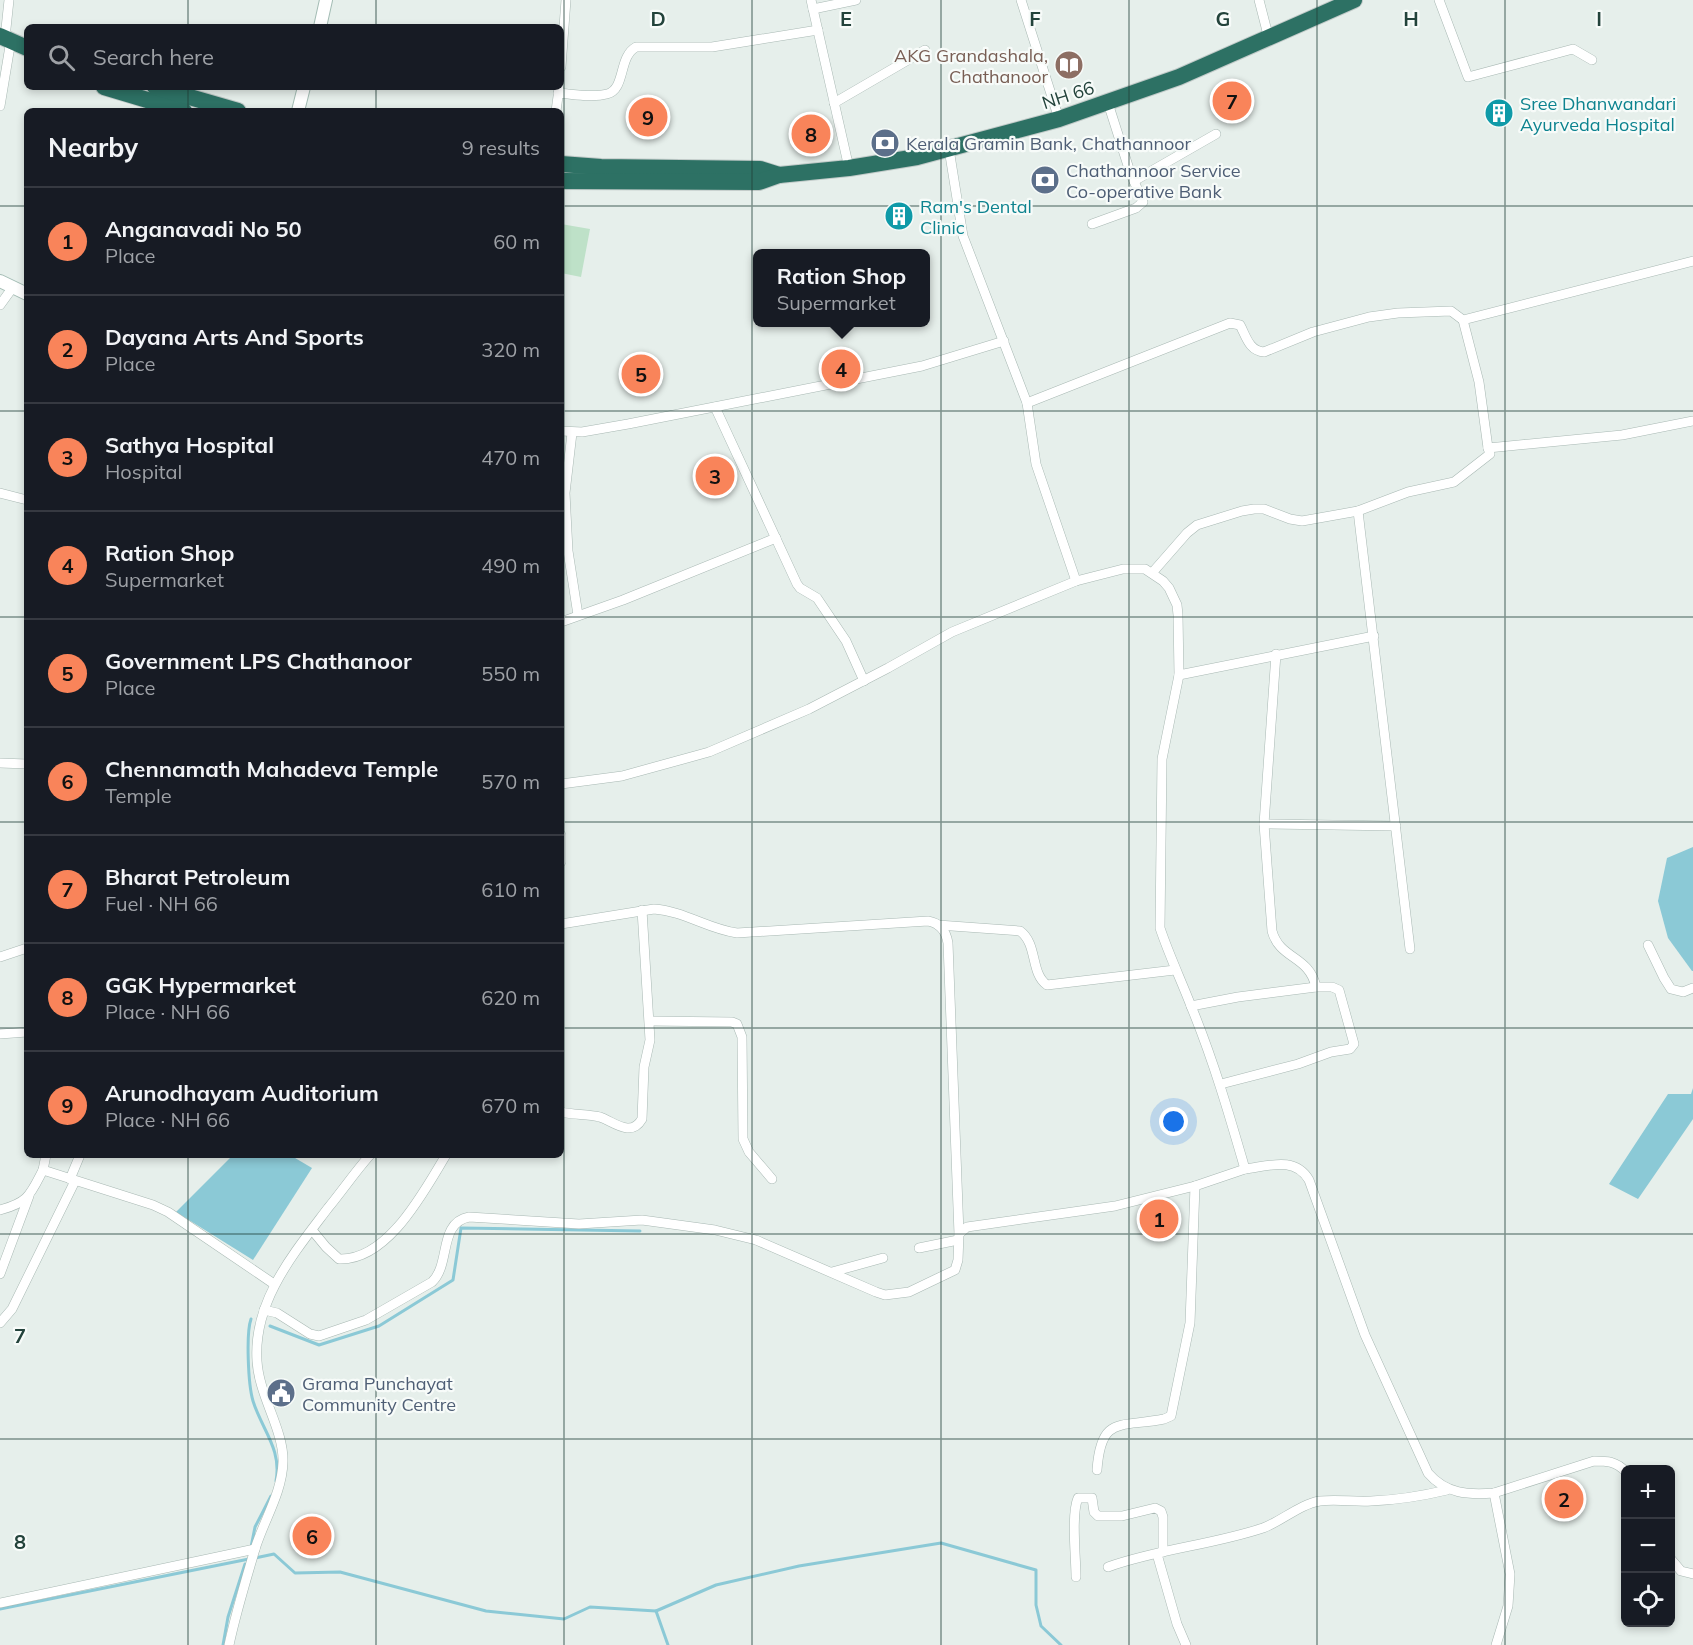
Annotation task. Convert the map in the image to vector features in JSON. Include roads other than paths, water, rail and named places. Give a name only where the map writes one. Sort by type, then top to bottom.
[{"type":"highway","name":"NH 66","points":[[564,181],[759,182],[779,175],[849,168],[917,157],[1059,119],[1108,103],[1179,77],[1269,39],[1333,4],[1354,0]]},
{"type":"highway","points":[[5,38],[24,47]]},
{"type":"highway","points":[[114,90],[174,108]]},
{"type":"highway","points":[[165,90],[228,108]]},
{"type":"highway","name":"NH 66","points":[[564,164],[601,167],[760,169],[779,175]]},
{"type":"street","points":[[0,106],[9,0]]},
{"type":"street","points":[[321,24],[326,0]]},
{"type":"street","points":[[564,27],[566,0]]},
{"type":"street","points":[[849,168],[812,4],[856,0]]},
{"type":"street","points":[[1021,0],[1059,119]]},
{"type":"street","points":[[1259,0],[1269,39]]},
{"type":"street","points":[[1439,0],[1468,77],[1573,50],[1592,60]]},
{"type":"street","points":[[556,108],[558,90],[600,95],[612,92],[619,83],[627,55],[636,47],[712,47],[818,30]]},
{"type":"street","points":[[834,103],[925,50]]},
{"type":"street","points":[[299,108],[302,90]]},
{"type":"street","points":[[1092,224],[1141,205],[1143,202],[1108,103]]},
{"type":"street","points":[[1134,181],[1216,134]]},
{"type":"street","points":[[950,149],[963,236],[1027,403],[1036,464],[1076,581]]},
{"type":"street","points":[[1463,320],[1693,261]]},
{"type":"street","points":[[0,281],[24,292]]},
{"type":"street","points":[[0,305],[13,287]]},
{"type":"street","points":[[1027,403],[1230,323],[1240,325],[1252,347],[1262,352],[1312,332],[1398,312],[1451,311],[1463,320],[1479,382],[1490,454],[1454,482],[1408,492],[1358,511],[1302,520],[1290,519],[1264,509],[1242,511],[1197,525],[1187,533],[1152,573]]},
{"type":"street","points":[[564,432],[572,433],[628,424],[922,366],[1004,341]]},
{"type":"street","points":[[715,407],[797,584],[817,598],[846,642],[864,681]]},
{"type":"street","points":[[1488,448],[1622,435],[1693,422]]},
{"type":"street","points":[[572,433],[565,493],[568,551],[578,615]]},
{"type":"street","points":[[0,493],[24,499]]},
{"type":"street","points":[[1358,511],[1410,949]]},
{"type":"street","points":[[564,621],[623,600],[776,537]]},
{"type":"street","points":[[564,783],[622,776],[709,752],[809,709],[952,632],[1076,581],[1123,569],[1134,568],[1152,573],[1169,588],[1177,605],[1179,675],[1162,759],[1160,928],[1221,1084],[1245,1169]]},
{"type":"street","points":[[1179,675],[1374,636]]},
{"type":"street","points":[[1276,654],[1264,824],[1274,938],[1282,948],[1311,971],[1316,987]]},
{"type":"street","points":[[0,763],[24,764]]},
{"type":"street","points":[[1264,824],[1396,826]]},
{"type":"street","points":[[564,923],[642,910],[670,910],[726,932],[737,933],[927,921],[938,925],[1020,932],[1029,941],[1041,981],[1047,985],[1175,970]]},
{"type":"street","points":[[564,1112],[600,1118],[620,1128],[634,1128],[642,1119],[644,1067],[650,1041],[650,1020],[642,910]]},
{"type":"street","points":[[264,1310],[277,1313],[310,1334],[319,1336],[366,1320],[432,1282],[438,1276],[450,1229],[461,1218],[469,1217],[579,1224],[642,1220],[715,1230],[756,1240],[885,1295],[909,1292],[955,1270],[958,1260],[958,1237],[948,943],[945,932],[938,925]]},
{"type":"street","points":[[1648,945],[1671,989],[1683,992],[1693,988]]},
{"type":"street","points":[[0,957],[24,949]]},
{"type":"street","points":[[1191,1005],[1316,987],[1332,987],[1339,990],[1354,1044],[1353,1048],[1331,1052],[1298,1064],[1221,1084]]},
{"type":"street","points":[[650,1020],[737,1024],[742,1037],[743,1139],[749,1152],[772,1179]]},
{"type":"street","points":[[0,1034],[24,1032]]},
{"type":"street","points":[[0,1274],[29,1196],[43,1170],[45,1158]]},
{"type":"street","points":[[0,1323],[12,1309],[73,1180],[79,1158]]},
{"type":"street","points":[[229,1645],[237,1607],[278,1490],[283,1461],[276,1426],[262,1394],[257,1362],[257,1336],[264,1310],[274,1284],[368,1158]]},
{"type":"street","points":[[312,1230],[339,1259],[372,1250],[403,1222],[418,1203],[444,1158]]},
{"type":"street","points":[[918,1248],[958,1237],[963,1228],[971,1225],[1115,1206],[1245,1169],[1289,1164],[1302,1169],[1309,1180],[1365,1335],[1428,1473],[1447,1490]]},
{"type":"street","points":[[43,1170],[153,1205],[168,1212],[274,1284]]},
{"type":"street","points":[[1097,1470],[1103,1438],[1109,1429],[1118,1425],[1171,1416],[1190,1323],[1195,1185]]},
{"type":"street","points":[[0,1210],[15,1206],[29,1196]]},
{"type":"street","points":[[832,1272],[883,1258]]},
{"type":"street","points":[[1108,1567],[1135,1557],[1264,1527],[1309,1503],[1331,1500],[1399,1499],[1447,1490],[1479,1494],[1494,1492],[1594,1461],[1609,1461],[1621,1466]]},
{"type":"street","points":[[1494,1492],[1510,1574],[1508,1606],[1496,1645]]},
{"type":"street","points":[[1076,1577],[1075,1526],[1078,1498],[1092,1498],[1098,1516],[1122,1516],[1155,1508],[1161,1511],[1163,1517],[1160,1553],[1177,1624],[1186,1645]]},
{"type":"street","points":[[0,1603],[255,1551]]},
{"type":"street","points":[[1675,1563],[1681,1570],[1693,1574]]},
{"type":"water","points":[[1693,847],[1692,971],[1668,938],[1658,901],[1667,858]]},
{"type":"water","points":[[1693,1088],[1693,1119],[1638,1199],[1609,1184],[1668,1094],[1691,1094]]},
{"type":"water","points":[[230,1158],[295,1158],[312,1168],[253,1260],[176,1212]]},
{"type":"waterway","points":[[270,1326],[319,1345],[379,1326],[453,1280],[461,1228],[640,1231]]},
{"type":"waterway","points":[[251,1319],[248,1347],[251,1393],[274,1449],[276,1481]]},
{"type":"waterway","points":[[251,1547],[255,1527],[271,1496]]},
{"type":"waterway","points":[[255,1558],[274,1554],[295,1573],[340,1572],[486,1611],[564,1619],[590,1607],[656,1611],[716,1585],[799,1566],[941,1543],[1036,1570],[1036,1605],[1041,1626],[1061,1645]]},
{"type":"waterway","points":[[0,1609],[249,1559]]},
{"type":"waterway","points":[[223,1645],[228,1617],[245,1564]]},
{"type":"waterway","points":[[656,1611],[668,1645]]},
{"type":"place","name":"AKG Grandashala, Chathanoor","points":[[1069,65]]},
{"type":"place","name":"Bharat Petroleum","points":[[1232,101]]},
{"type":"place","name":"Sree Dhanwandari Ayurveda Hospital","points":[[1499,113]]},
{"type":"place","name":"Arunodhayam Auditorium","points":[[648,117]]},
{"type":"place","name":"GGK Hypermarket","points":[[811,134]]},
{"type":"place","name":"Kerala Gramin Bank, Chathannoor","points":[[885,143]]},
{"type":"place","name":"Chathannoor Service Co-operative Bank","points":[[1045,180]]},
{"type":"place","name":"Ram's Dental Clinic","points":[[899,216]]},
{"type":"place","name":"Ration Shop","points":[[841,369]]},
{"type":"place","name":"Government LPS Chathanoor","points":[[641,374]]},
{"type":"place","name":"Sathya Hospital","points":[[715,476]]},
{"type":"place","name":"Anganavadi No 50","points":[[1159,1219]]},
{"type":"place","name":"Grama Punchayat Community Centre","points":[[281,1393]]},
{"type":"place","name":"Dayana Arts And Sports","points":[[1564,1499]]},
{"type":"place","name":"Chennamath Mahadeva Temple","points":[[312,1536]]}]
